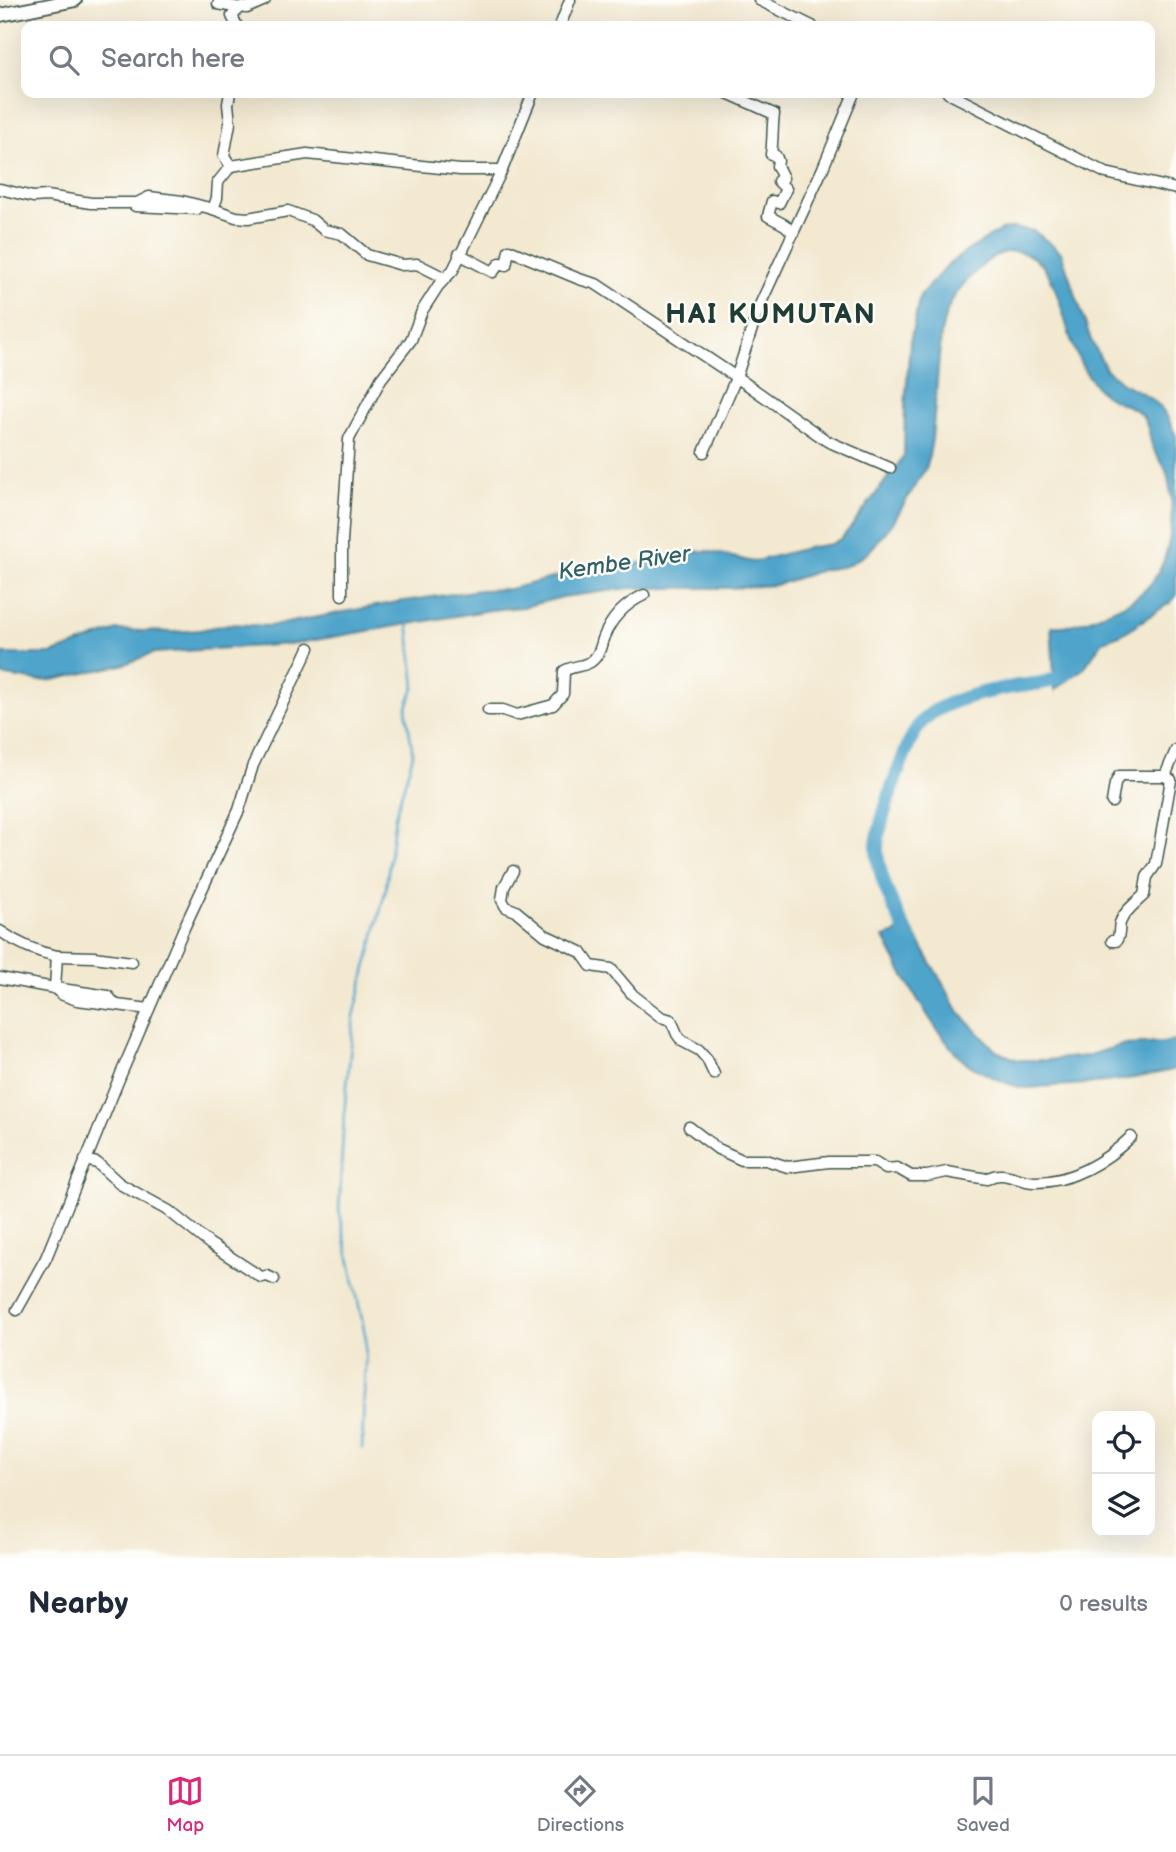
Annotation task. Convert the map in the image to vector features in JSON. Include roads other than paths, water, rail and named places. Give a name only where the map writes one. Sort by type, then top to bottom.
[{"type":"main road","points":[[0,15],[75,0]]},
{"type":"street","points":[[223,3],[247,8],[265,0]]},
{"type":"street","points":[[759,0],[802,21]]},
{"type":"street","points":[[561,21],[566,1]]},
{"type":"street","points":[[234,21],[232,16],[240,5]]},
{"type":"street","points":[[229,98],[230,123],[224,156],[231,166]]},
{"type":"street","points":[[342,595],[342,541],[349,439],[381,379],[411,340],[422,311],[453,270],[502,170],[531,98]]},
{"type":"street","points":[[738,98],[774,114],[771,154],[776,156],[783,178],[778,181],[786,189],[779,203],[772,201],[768,216],[785,225],[793,233]]},
{"type":"street","points":[[704,452],[736,378],[759,307],[852,98]]},
{"type":"street","points":[[958,98],[1107,173],[1176,189]]},
{"type":"street","points":[[209,209],[217,198],[218,182],[231,166],[307,154],[460,170],[502,170]]},
{"type":"street","points":[[0,189],[33,197],[47,196],[91,203],[137,204],[149,197],[182,201],[248,218],[288,211],[312,220],[324,230],[342,234],[367,255],[402,265],[417,264],[445,278]]},
{"type":"street","points":[[459,254],[493,272],[500,263],[506,265],[509,250],[596,284],[827,441],[890,468]]},
{"type":"street","points":[[488,710],[503,710],[517,715],[553,705],[563,694],[564,671],[573,666],[590,663],[598,656],[612,620],[630,601],[645,595]]},
{"type":"street","points":[[17,1310],[46,1258],[149,1010],[239,810],[253,765],[309,648]]},
{"type":"street","points":[[1165,776],[1176,750]]},
{"type":"street","points":[[1112,802],[1119,776],[1165,776],[1171,780],[1156,864],[1147,877],[1144,895],[1135,901],[1122,919],[1120,936],[1112,942]]},
{"type":"street","points":[[513,871],[504,887],[502,900],[506,907],[516,911],[545,935],[581,952],[591,966],[611,970],[633,995],[661,1017],[671,1020],[682,1041],[699,1050],[714,1074]]},
{"type":"street","points":[[0,931],[14,941],[39,952],[132,962]]},
{"type":"street","points":[[55,988],[57,956]]},
{"type":"street","points":[[0,978],[55,988],[63,995],[77,1000],[114,1003],[149,1010]]},
{"type":"street","points":[[689,1127],[718,1149],[742,1160],[766,1160],[788,1167],[829,1162],[875,1162],[886,1169],[897,1168],[911,1176],[947,1172],[987,1179],[994,1174],[1035,1182],[1056,1179],[1100,1164],[1131,1136]]},
{"type":"street","points":[[85,1160],[97,1163],[120,1184],[169,1211],[210,1244],[261,1277],[274,1279]]},
{"type":"water","points":[[1013,228],[1034,231],[1061,252],[1091,340],[1106,369],[1122,383],[1160,406],[1176,436],[1176,596],[1122,634],[1103,641],[1084,668],[1055,690],[1051,626],[1072,625],[1124,605],[1151,584],[1166,555],[1170,538],[1170,488],[1167,473],[1152,447],[1145,420],[1137,411],[1102,393],[1085,371],[1074,349],[1056,292],[1046,271],[1031,257],[1013,252],[1003,253],[984,264],[961,287],[950,303],[941,334],[932,439],[927,466],[892,524],[868,553],[846,566],[822,570],[776,585],[630,588],[292,644],[154,653],[122,665],[53,680],[38,681],[0,675],[0,654],[51,654],[117,630],[173,632],[229,624],[270,626],[397,602],[480,590],[510,589],[575,572],[641,563],[689,552],[708,551],[753,562],[831,544],[841,539],[851,527],[904,456],[910,342],[920,295],[949,264],[967,251],[1001,230]]},
{"type":"water","points":[[911,928],[959,1012],[996,1051],[1018,1060],[1047,1060],[1087,1056],[1122,1045],[1176,1040],[1176,1069],[1115,1081],[1026,1088],[1005,1083],[971,1066],[960,1057],[935,1026],[910,987],[884,937]]},
{"type":"waterway","points":[[362,1449],[366,1339],[339,1210],[344,1114],[354,1016],[386,888],[395,816],[413,755],[406,709],[415,686],[408,622]]},
{"type":"waterway","name":"Kembe River","points":[[913,945],[885,886],[877,850],[886,805],[914,734],[927,716],[955,701],[994,690],[1046,682],[1068,672]]},
{"type":"district","name":"HAI KUMUTAN","points":[[771,313]]}]
